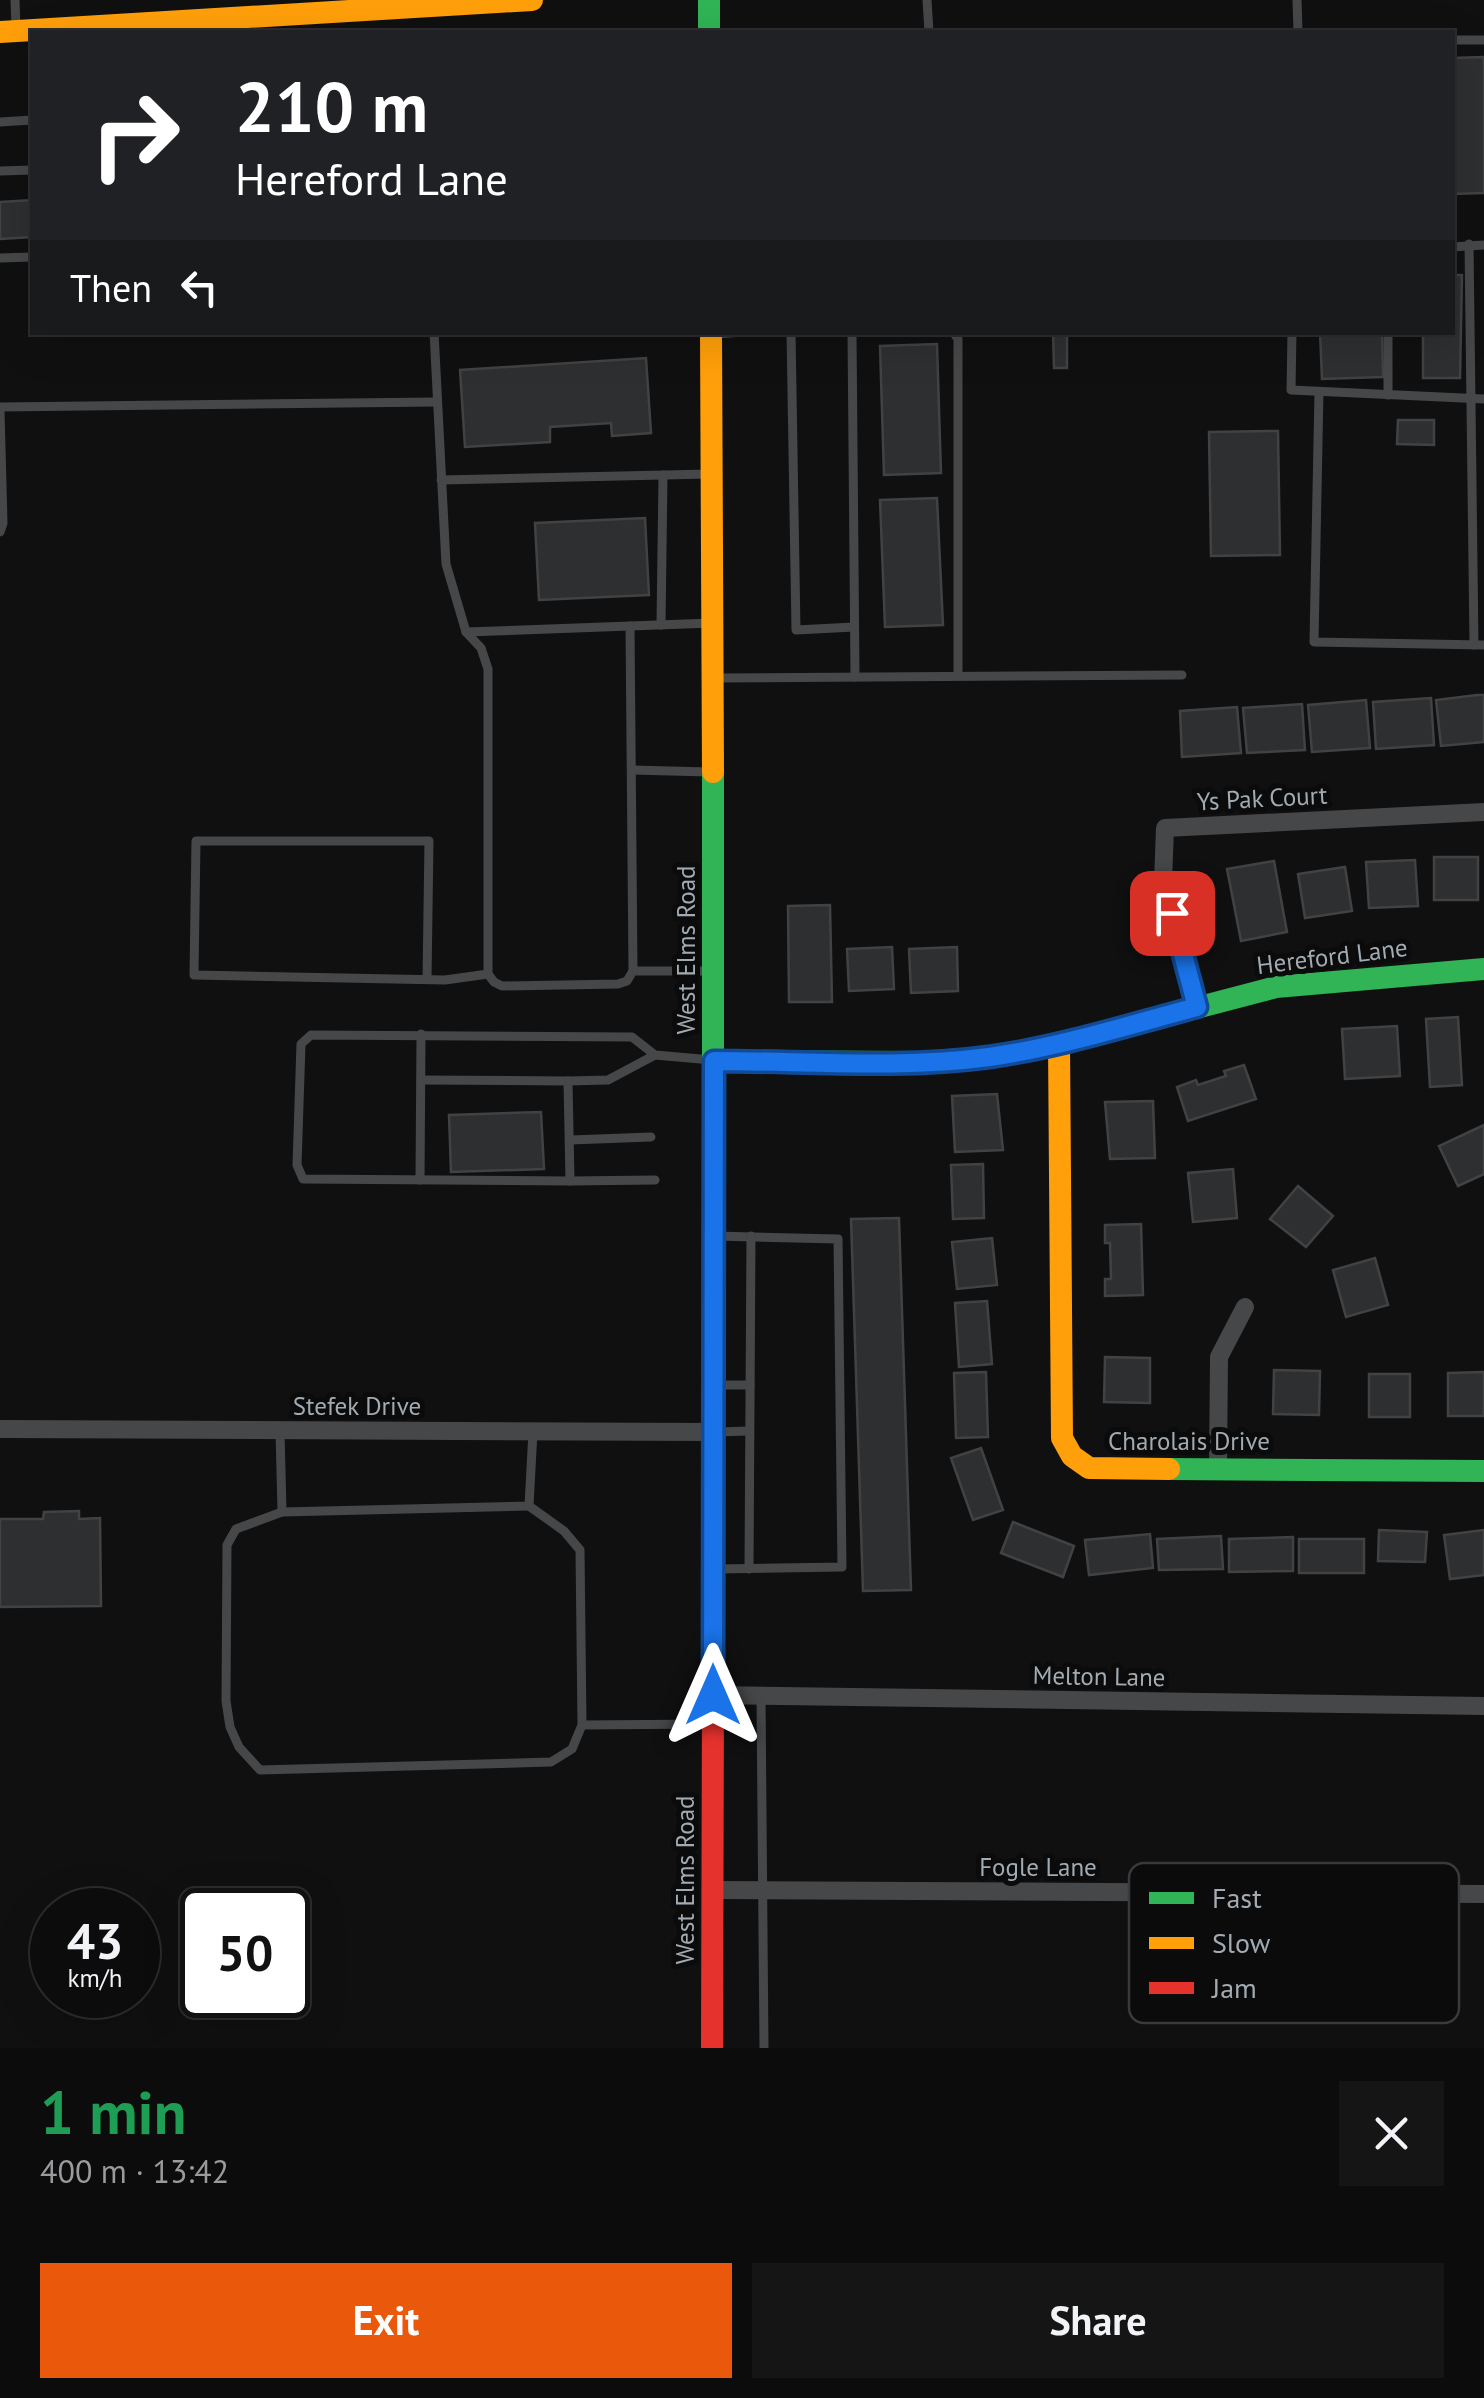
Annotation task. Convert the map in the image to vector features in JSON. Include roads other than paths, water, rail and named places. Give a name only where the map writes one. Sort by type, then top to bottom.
[{"type":"main road","points":[[8,31],[351,4],[532,0]]},
{"type":"main road","points":[[709,0],[710,30]]},
{"type":"main road","name":"West Elms Road","points":[[711,335],[712,2048]]},
{"type":"main road","name":"Hereford Lane","points":[[714,1061],[924,1062],[989,1057],[1059,1044],[1276,987],[1484,969]]},
{"type":"main road","name":"Charolais Drive","points":[[1059,1044],[1062,1438],[1075,1461],[1089,1468],[1484,1471]]},
{"type":"street","name":"Ys Pak Court","points":[[1197,1007],[1163,882],[1165,828],[1484,812]]},
{"type":"street","points":[[1218,1468],[1219,1357],[1245,1307]]},
{"type":"street","name":"Stefek Drive","points":[[0,1430],[714,1432]]},
{"type":"street","name":"Melton Lane","points":[[713,1695],[1484,1706]]},
{"type":"street","name":"Fogle Lane","points":[[712,1890],[1129,1892]]},
{"type":"street","name":"Fogle Lane","points":[[1459,1894],[1484,1894]]},
{"type":"lane","points":[[8,31],[16,0]]},
{"type":"lane","points":[[928,0],[928,30]]},
{"type":"lane","points":[[1297,0],[1298,30]]},
{"type":"lane","points":[[1455,40],[1484,40]]},
{"type":"lane","points":[[0,122],[30,120]]},
{"type":"lane","points":[[0,171],[30,170]]},
{"type":"lane","points":[[1318,392],[1314,642],[1479,645],[1478,399],[1468,244]]},
{"type":"lane","points":[[1455,246],[1484,245]]},
{"type":"lane","points":[[0,258],[30,257]]},
{"type":"lane","points":[[434,335],[446,564],[466,632],[481,648],[488,669],[488,974],[502,986],[618,984],[627,981],[633,971],[630,626]]},
{"type":"lane","points":[[792,335],[796,630],[854,627]]},
{"type":"lane","points":[[852,335],[854,677]]},
{"type":"lane","points":[[956,335],[958,676]]},
{"type":"lane","points":[[1292,335],[1292,390],[1478,399]]},
{"type":"lane","points":[[1388,335],[1388,395]]},
{"type":"lane","points":[[0,532],[0,409],[436,402]]},
{"type":"lane","points":[[441,480],[712,474]]},
{"type":"lane","points":[[661,626],[663,475]]},
{"type":"lane","points":[[466,632],[712,624]]},
{"type":"lane","points":[[712,678],[1182,675]]},
{"type":"lane","points":[[632,770],[713,772]]},
{"type":"lane","points":[[427,979],[429,840],[196,840],[194,975],[427,979],[488,974]]},
{"type":"lane","points":[[633,971],[714,971]]},
{"type":"lane","points":[[420,1180],[421,1034]]},
{"type":"lane","points":[[655,1180],[303,1179],[297,1165],[301,1044],[311,1035],[632,1038],[656,1055],[714,1061]]},
{"type":"lane","points":[[421,1080],[608,1080],[656,1055]]},
{"type":"lane","points":[[568,1081],[570,1181]]},
{"type":"lane","points":[[570,1140],[652,1137]]},
{"type":"lane","points":[[713,1236],[838,1239],[842,1567],[713,1569]]},
{"type":"lane","points":[[749,1569],[751,1236]]},
{"type":"lane","points":[[714,1385],[750,1385]]},
{"type":"lane","points":[[280,1430],[282,1512]]},
{"type":"lane","points":[[529,1506],[533,1431]]},
{"type":"lane","points":[[714,1432],[750,1431]]},
{"type":"lane","points":[[529,1506],[564,1531],[580,1550],[582,1724],[572,1749],[551,1762],[260,1770],[238,1746],[226,1701],[227,1546],[236,1529],[282,1512],[529,1506]]},
{"type":"lane","points":[[761,1696],[764,2048]]},
{"type":"lane","points":[[582,1724],[713,1724]]}]
